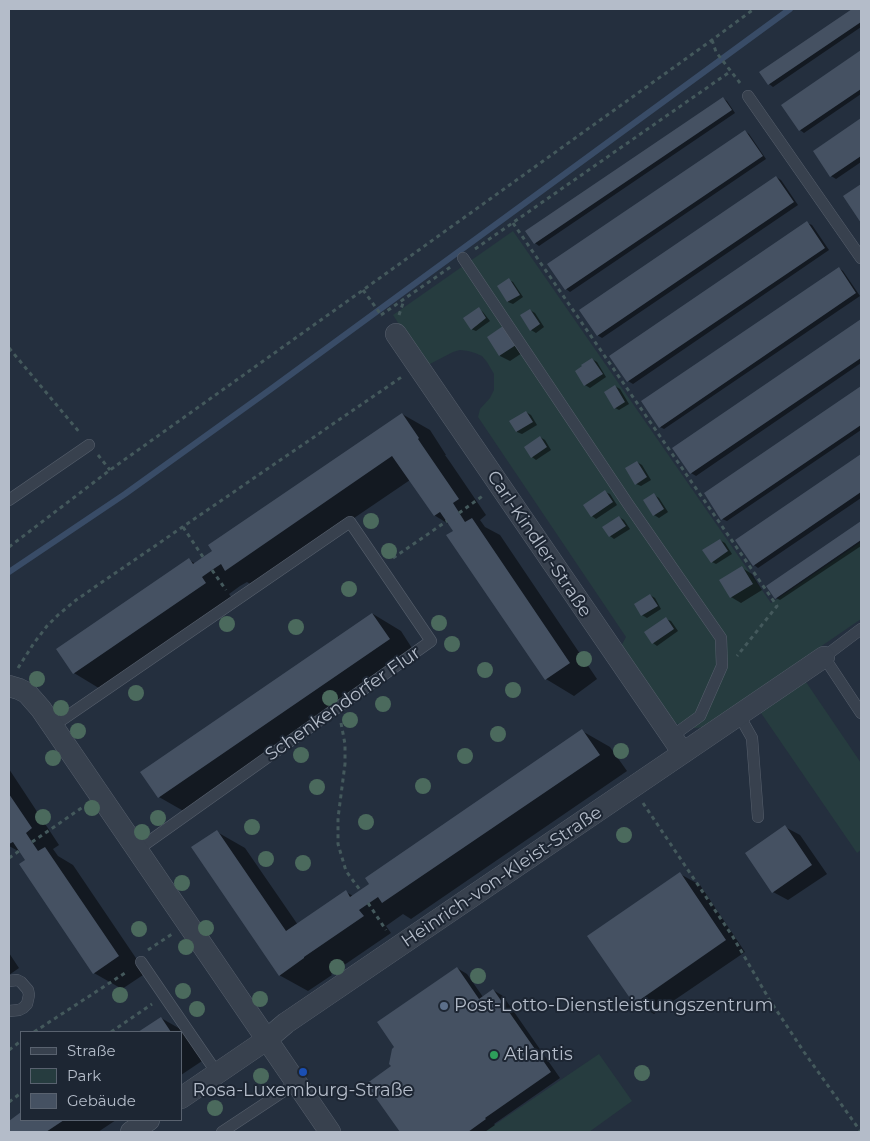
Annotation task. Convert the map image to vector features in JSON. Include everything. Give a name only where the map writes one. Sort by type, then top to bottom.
[{"type":"street","name":"Carl-Kindler-Straße","points":[[396,334],[677,745]]},
{"type":"street","name":"Heinrich-von-Kleist-Straße","points":[[182,1097],[266,1040],[286,1023],[632,787],[677,745],[739,715],[824,658]]},
{"type":"street","points":[[11,680],[41,709],[53,726],[330,1132]]},
{"type":"street","points":[[131,1132],[148,1121]]},
{"type":"lane","points":[[748,96],[861,258]]},
{"type":"lane","points":[[463,258],[628,504],[721,638],[722,666],[700,716],[677,745]]},
{"type":"lane","points":[[9,500],[89,445]]},
{"type":"lane","name":"Schenkendorfer Flur","points":[[53,726],[350,522],[431,641],[137,850]]},
{"type":"lane","points":[[861,629],[824,658],[861,713]]},
{"type":"lane","points":[[739,715],[752,738],[758,817]]},
{"type":"lane","points":[[141,962],[217,1074]]},
{"type":"lane","points":[[9,981],[17,980],[22,982],[29,995],[29,1000],[23,1008],[9,1010]]},
{"type":"lane","points":[[222,1132],[296,1082]]},
{"type":"path","points":[[9,547],[110,470],[754,9]]},
{"type":"path","points":[[712,40],[716,52],[748,96]]},
{"type":"path","points":[[363,290],[380,314],[731,71]]},
{"type":"path","points":[[513,223],[777,606],[737,657]]},
{"type":"path","points":[[9,348],[89,445]]},
{"type":"path","points":[[11,680],[34,643],[58,615],[76,600],[418,366]]},
{"type":"path","points":[[459,513],[499,485]]},
{"type":"path","points":[[380,566],[446,521]]},
{"type":"path","points":[[183,527],[203,557]]},
{"type":"path","points":[[212,570],[234,602]]},
{"type":"path","points":[[336,708],[342,729],[345,751],[338,818],[338,844],[346,871],[360,890]]},
{"type":"path","points":[[632,787],[732,937],[779,1014],[861,1132]]},
{"type":"path","points":[[32,842],[100,796]]},
{"type":"path","points":[[9,858],[19,851]]},
{"type":"path","points":[[368,903],[398,947]]},
{"type":"path","points":[[112,1031],[164,996]]},
{"type":"path","points":[[36,1031],[90,997]]},
{"type":"path","points":[[9,1050],[20,1042]]},
{"type":"path","points":[[9,1102],[20,1094]]},
{"type":"green space","points":[[513,231],[771,603],[861,542],[861,619],[703,727],[691,728],[667,719],[619,650],[626,637],[478,417],[480,409],[490,398],[494,390],[494,374],[487,362],[482,356],[460,350],[426,366],[393,315]]},
{"type":"green space","points":[[806,682],[861,763],[861,850],[857,853],[761,713]]},
{"type":"green space","points":[[599,1054],[632,1101],[589,1132],[484,1132]]},
{"type":"building","points":[[852,9],[861,9],[861,22],[768,85],[759,72]]},
{"type":"building","points":[[861,50],[861,89],[799,131],[781,105]]},
{"type":"building","points":[[723,97],[732,110],[534,244],[525,231]]},
{"type":"building","points":[[861,118],[861,156],[830,177],[813,151]]},
{"type":"building","points":[[745,130],[763,156],[565,290],[547,264]]},
{"type":"building","points":[[776,176],[794,202],[597,336],[579,310]]},
{"type":"building","points":[[861,184],[861,223],[843,196]]},
{"type":"building","points":[[807,221],[825,248],[627,382],[609,356]]},
{"type":"building","points":[[839,267],[856,293],[659,428],[641,401]]},
{"type":"building","points":[[509,278],[520,295],[507,302],[497,286]]},
{"type":"building","points":[[479,307],[486,318],[471,330],[463,318]]},
{"type":"building","points":[[530,309],[540,324],[530,331],[520,315]]},
{"type":"building","points":[[861,319],[861,358],[690,474],[672,448]]},
{"type":"building","points":[[503,326],[516,345],[499,356],[487,337]]},
{"type":"building","points":[[592,358],[603,374],[584,386],[575,371]]},
{"type":"building","points":[[615,385],[625,402],[614,409],[604,392]]},
{"type":"building","points":[[861,386],[861,425],[721,520],[704,493]]},
{"type":"building","points":[[526,411],[533,422],[516,432],[509,421]]},
{"type":"building","points":[[402,413],[459,499],[453,503],[465,522],[472,518],[570,663],[545,680],[446,535],[453,531],[440,512],[434,516],[392,456],[225,571],[221,564],[212,570],[202,577],[206,583],[73,674],[56,649],[189,558],[193,564],[212,551],[208,545]]},
{"type":"building","points":[[540,436],[547,447],[531,458],[524,447]]},
{"type":"building","points":[[861,454],[861,492],[753,566],[735,540]]},
{"type":"building","points":[[637,461],[647,477],[635,485],[625,468]]},
{"type":"building","points":[[605,490],[613,502],[591,517],[583,505]]},
{"type":"building","points":[[654,493],[664,509],[653,516],[643,500]]},
{"type":"building","points":[[619,516],[626,526],[609,537],[602,527]]},
{"type":"building","points":[[861,521],[861,540],[775,599],[766,586]]},
{"type":"building","points":[[720,539],[728,551],[711,563],[702,550]]},
{"type":"building","points":[[742,566],[753,584],[730,598],[719,580]]},
{"type":"building","points":[[650,594],[658,606],[641,616],[634,604]]},
{"type":"building","points":[[372,613],[390,639],[158,798],[140,772]]},
{"type":"building","points":[[666,617],[674,629],[652,644],[644,632]]},
{"type":"building","points":[[582,729],[600,755],[382,903],[378,897],[359,910],[364,916],[279,976],[191,847],[217,830],[286,931],[346,890],[350,897],[369,884],[365,878]]},
{"type":"building","points":[[9,794],[32,828],[26,833],[38,851],[45,847],[119,956],[93,974],[19,864],[25,860],[13,842],[9,844]]},
{"type":"building","points":[[785,825],[812,865],[772,893],[745,853]]},
{"type":"building","points":[[680,872],[726,940],[634,1004],[587,936]]},
{"type":"building","points":[[457,967],[479,999],[493,989],[551,1072],[468,1132],[400,1132],[366,1084],[391,1066],[389,1064],[394,1047],[377,1022]]},
{"type":"building","points":[[161,1017],[170,1031],[140,1031]]},
{"type":"building","points":[[20,1113],[20,1121],[62,1121],[46,1132],[9,1132],[9,1121]]},
{"type":"waterway","points":[[9,572],[125,494],[271,389],[790,9]]},
{"type":"place","name":"Post-Lotto-Dienstleistungszentrum","points":[[444,1006]]},
{"type":"place","name":"Atlantis","points":[[494,1055]]},
{"type":"place","name":"Rosa-Luxemburg-Straße","points":[[303,1072]]}]
